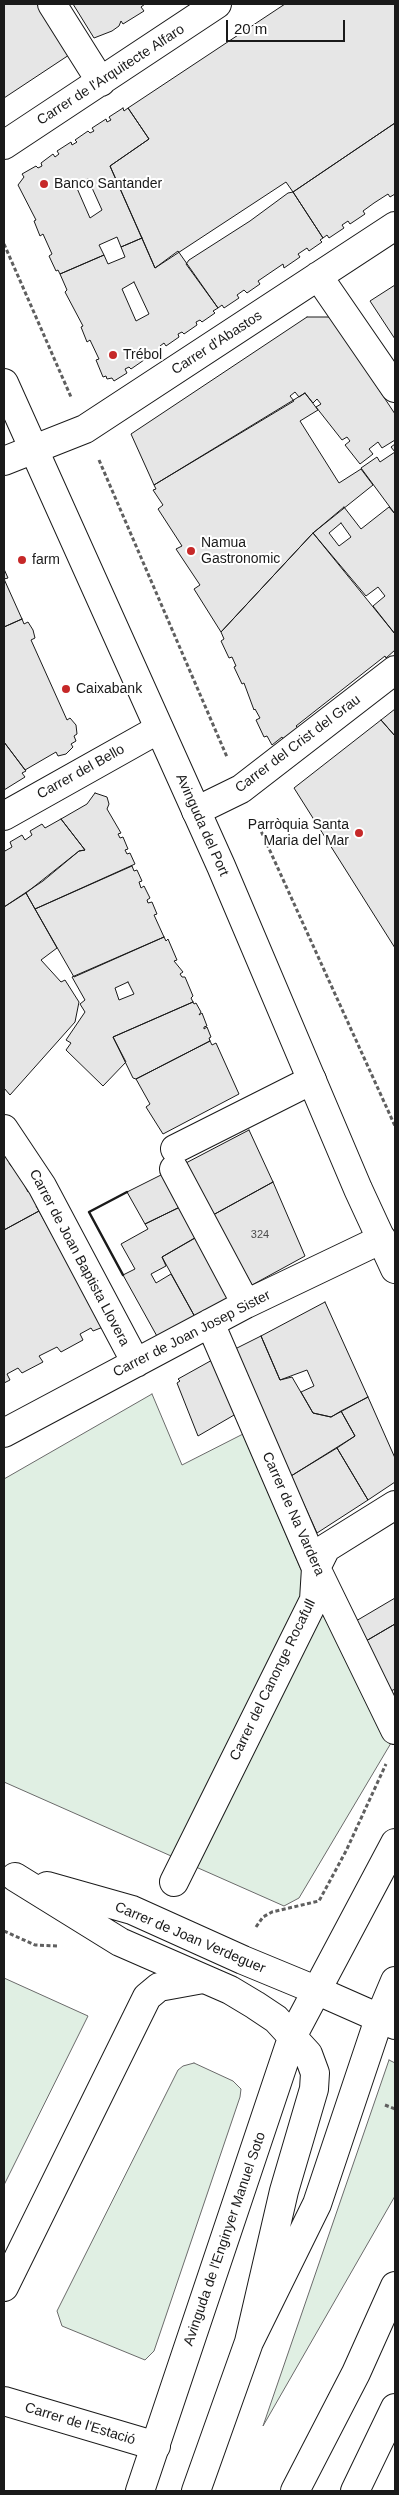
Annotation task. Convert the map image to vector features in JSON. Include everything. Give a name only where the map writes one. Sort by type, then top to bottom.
[{"type":"street","points":[[52,4],[101,82]]},
{"type":"street","name":"Carrer de l'Arquitecte Alfaro","points":[[4,145],[217,4]]},
{"type":"street","name":"Carrer d'Abastos","points":[[4,461],[33,452],[85,429],[395,226]]},
{"type":"street","points":[[318,276],[395,388]]},
{"type":"street","name":"Avinguda del Port","points":[[4,383],[33,452],[196,811],[395,1269]]},
{"type":"street","name":"Carrer del Crist del Grau","points":[[196,811],[242,789],[395,670]]},
{"type":"street","name":"Carrer del Bello","points":[[4,816],[159,729]]},
{"type":"street","points":[[246,1304],[174,1159],[312,1080]]},
{"type":"street","name":"Carrer de Joan Baptista Llovera","points":[[4,1129],[42,1186],[136,1362]]},
{"type":"street","name":"Carrer de Joan Josep Sister","points":[[4,1433],[246,1304],[382,1239]]},
{"type":"street","name":"Carrer de Na Vardera","points":[[210,1323],[316,1568],[395,1730]]},
{"type":"street","name":"Carrer del Canonge Rocafull","points":[[174,1882],[314,1600],[316,1568],[326,1548],[395,1505]]},
{"type":"street","name":"Avinguda de l'Enginyer Manuel Soto","points":[[140,2491],[293,2035],[395,1843]]},
{"type":"street","points":[[10,1875],[120,1942],[230,1990],[255,2005],[293,2035],[308,2054],[315,2074],[314,2089],[284,2191],[248,2342],[196,2491]]},
{"type":"street","name":"Carrer de Joan Verdeguer","points":[[10,1875],[132,1910],[243,1960],[318,1991]]},
{"type":"street","points":[[4,2287],[147,1997],[159,1987],[203,1979]]},
{"type":"street","points":[[248,2342],[317,2204],[387,2022],[395,1981]]},
{"type":"street","points":[[318,1991],[387,2022]]},
{"type":"street","points":[[295,2491],[356,2373],[395,2286]]},
{"type":"street","points":[[379,2319],[395,2297]]},
{"type":"street","name":"Carrer de l'Estació","points":[[4,2400],[156,2446]]},
{"type":"street","points":[[356,2490],[395,2408]]},
{"type":"path","points":[[4,244],[72,399]]},
{"type":"path","points":[[95,452],[228,759]]},
{"type":"path","points":[[252,812],[395,1126]]},
{"type":"path","points":[[254,1931],[263,1917],[272,1912],[320,1902],[390,1758]]},
{"type":"green space","points":[[152,1394],[182,1465],[243,1434],[314,1600],[394,1738],[299,1898],[284,1906],[4,1782],[4,1479]]},
{"type":"green space","points":[[4,1978],[88,2016],[4,2185]]},
{"type":"green space","points":[[389,2060],[395,2063],[395,2196],[263,2426]]},
{"type":"green space","points":[[194,2063],[233,2081],[241,2089],[240,2097],[154,2351],[145,2360],[62,2326],[57,2311],[178,2070],[183,2066]]},
{"type":"building","points":[[4,4],[37,4],[69,55],[4,98]]},
{"type":"building","points":[[73,4],[145,4],[141,7],[144,11],[123,24],[121,21],[119,26],[112,31],[94,38]]},
{"type":"building","points":[[285,4],[395,4],[395,123],[293,192],[286,182],[155,268],[110,166],[149,139],[128,108]]},
{"type":"building","points":[[123,108],[124,111],[128,108],[149,139],[110,166],[142,238],[121,247],[117,237],[99,245],[104,255],[60,274],[58,270],[56,271],[49,256],[52,254],[43,234],[40,236],[34,221],[36,220],[18,185],[24,177],[22,174],[36,166],[38,168],[42,166],[41,163],[53,154],[55,157],[59,154],[57,151],[71,142],[72,145],[77,142],[75,140],[88,131],[90,133],[94,131],[92,128],[106,119],[107,122],[111,120],[109,117]],"holes":[[[88,179],[102,210],[90,218],[76,186]]]},
{"type":"building","points":[[395,123],[395,194],[390,197],[388,194],[363,211],[365,214],[350,224],[348,221],[342,225],[344,228],[329,238],[327,235],[323,238],[293,192]]},
{"type":"building","points":[[293,192],[323,238],[320,240],[322,242],[309,251],[307,248],[298,254],[300,257],[284,268],[283,264],[258,281],[260,284],[247,293],[244,290],[237,295],[239,298],[224,308],[222,305],[218,308],[186,264],[189,260],[250,221],[288,193]]},
{"type":"building","points":[[142,238],[155,268],[178,251],[218,308],[213,311],[215,313],[202,322],[200,320],[196,322],[197,325],[184,334],[182,332],[178,334],[179,337],[166,346],[164,343],[160,346],[162,348],[148,358],[147,355],[143,358],[144,360],[131,369],[129,367],[125,369],[127,373],[114,381],[112,378],[107,379],[106,376],[103,377],[96,360],[99,359],[90,340],[87,342],[81,327],[83,326],[65,292],[67,290],[60,274],[104,255],[108,264],[125,257],[121,247]],"holes":[[[134,282],[149,314],[136,321],[122,289]]]},
{"type":"building","points":[[395,285],[395,339],[370,301]]},
{"type":"building","points":[[307,317],[331,317],[395,414],[395,440],[382,448],[378,442],[369,449],[373,454],[360,464],[345,445],[350,441],[347,437],[342,440],[316,407],[321,404],[317,399],[313,403],[305,393],[299,397],[295,392],[290,396],[294,401],[154,485],[131,434]]},
{"type":"building","points":[[305,393],[318,410],[300,421],[339,483],[361,469],[373,485],[313,533],[221,632],[194,589],[200,585],[176,549],[182,546],[158,509],[163,505],[153,490],[156,489],[154,485]]},
{"type":"building","points":[[395,444],[395,452],[391,447]]},
{"type":"building","points":[[395,452],[395,514],[361,468],[377,457],[380,462]]},
{"type":"building","points":[[344,507],[361,529],[389,507],[395,514],[395,634],[373,606],[385,596],[378,587],[366,596],[313,533]],"holes":[[[341,523],[351,537],[339,546],[329,533]]]},
{"type":"building","points":[[313,533],[395,634],[395,650],[296,726],[298,728],[272,745],[267,736],[264,737],[256,720],[260,718],[254,710],[244,683],[242,684],[234,667],[236,666],[232,657],[229,658],[221,641],[224,639],[221,632]]},
{"type":"building","points":[[4,569],[8,578],[4,579]]},
{"type":"building","points":[[4,579],[22,619],[4,627]]},
{"type":"building","points":[[22,619],[24,624],[28,622],[33,630],[35,638],[31,640],[67,720],[70,718],[76,725],[77,734],[74,736],[76,741],[71,744],[73,747],[66,754],[58,756],[56,752],[25,770],[4,742],[4,627]]},
{"type":"building","points":[[395,709],[395,736],[381,720]]},
{"type":"building","name":"Parròquia Santa Maria del Mar","points":[[381,720],[395,736],[395,948],[294,788]]},
{"type":"building","points":[[4,742],[26,771],[22,773],[25,777],[4,790]]},
{"type":"building","points":[[95,793],[107,797],[109,804],[107,809],[121,833],[118,834],[120,838],[123,837],[128,849],[125,850],[127,854],[130,853],[135,864],[35,909],[26,893],[79,851],[85,850],[61,819],[87,804]]},
{"type":"building","points":[[61,819],[85,850],[79,851],[43,881],[4,907],[4,849],[5,851],[12,847],[10,842],[22,835],[25,840],[32,835],[30,831],[42,824],[45,828]]},
{"type":"building","points":[[132,866],[134,871],[137,870],[142,881],[139,882],[141,888],[144,886],[150,898],[147,900],[148,903],[152,902],[157,914],[154,915],[164,937],[74,977],[35,909]]},
{"type":"building","points":[[26,893],[57,948],[41,960],[61,982],[65,980],[79,1002],[75,1022],[10,1095],[4,1088],[4,907]]},
{"type":"building","points":[[164,937],[166,941],[168,939],[177,960],[174,961],[183,972],[180,974],[182,977],[185,977],[193,996],[191,998],[193,1002],[113,1037],[126,1062],[103,1086],[66,1050],[71,1043],[66,1040],[85,1012],[80,1004],[85,1000],[72,977]],"holes":[[[128,982],[134,994],[119,1000],[115,988]]]},
{"type":"building","points":[[193,1002],[194,1004],[196,1003],[201,1012],[199,1015],[202,1013],[207,1026],[204,1029],[207,1027],[211,1037],[209,1038],[210,1041],[136,1079],[133,1078],[113,1037]]},
{"type":"building","points":[[210,1041],[212,1045],[216,1043],[239,1094],[163,1134],[146,1107],[150,1104],[136,1079]]},
{"type":"building","points":[[249,1130],[273,1182],[213,1215],[184,1164]]},
{"type":"building","points":[[4,1150],[12,1160],[9,1163],[12,1167],[15,1165],[26,1182],[24,1184],[28,1192],[31,1190],[39,1204],[36,1206],[39,1211],[4,1230]]},
{"type":"building","points":[[163,1174],[182,1206],[145,1224],[127,1192]]},
{"type":"building","points":[[273,1182],[305,1256],[252,1285],[213,1215]]},
{"type":"building","points":[[182,1206],[198,1236],[162,1257],[166,1266],[151,1274],[156,1283],[171,1274],[195,1317],[158,1338],[123,1275],[135,1269],[121,1244],[148,1229],[145,1224]]},
{"type":"building","points":[[39,1211],[103,1327],[93,1331],[91,1328],[80,1334],[83,1340],[61,1352],[57,1347],[39,1356],[43,1362],[22,1373],[18,1368],[7,1374],[10,1380],[4,1383],[4,1230]]},
{"type":"building","points":[[197,1237],[231,1298],[195,1317],[162,1257]]},
{"type":"building","points":[[325,1302],[368,1397],[331,1417],[313,1413],[301,1392],[314,1386],[307,1370],[280,1380],[261,1336]]},
{"type":"building","points":[[261,1336],[280,1380],[292,1377],[313,1413],[331,1417],[341,1411],[355,1436],[291,1476],[233,1350]]},
{"type":"building","points":[[214,1359],[241,1411],[198,1436],[177,1383],[180,1381],[178,1379]]},
{"type":"building","points":[[368,1397],[395,1458],[395,1482],[368,1500],[337,1448],[355,1436],[341,1411]]},
{"type":"building","points":[[337,1448],[368,1500],[317,1533],[291,1476]]},
{"type":"building","points":[[395,1598],[395,1624],[366,1641],[356,1621]]},
{"type":"building","points":[[395,1624],[395,1689],[389,1692],[366,1641]]},
{"type":"wall","points":[[123,1275],[89,1212],[127,1192]]},
{"type":"place","name":"Banco Santander","points":[[44,184]]},
{"type":"place","name":"Trébol","points":[[113,355]]},
{"type":"place","name":"Namua Gastronomic","points":[[191,551]]},
{"type":"place","name":"farm","points":[[22,560]]},
{"type":"place","name":"Caixabank","points":[[66,689]]},
{"type":"place","name":"Parròquia Santa Maria del Mar","points":[[359,833]]}]
